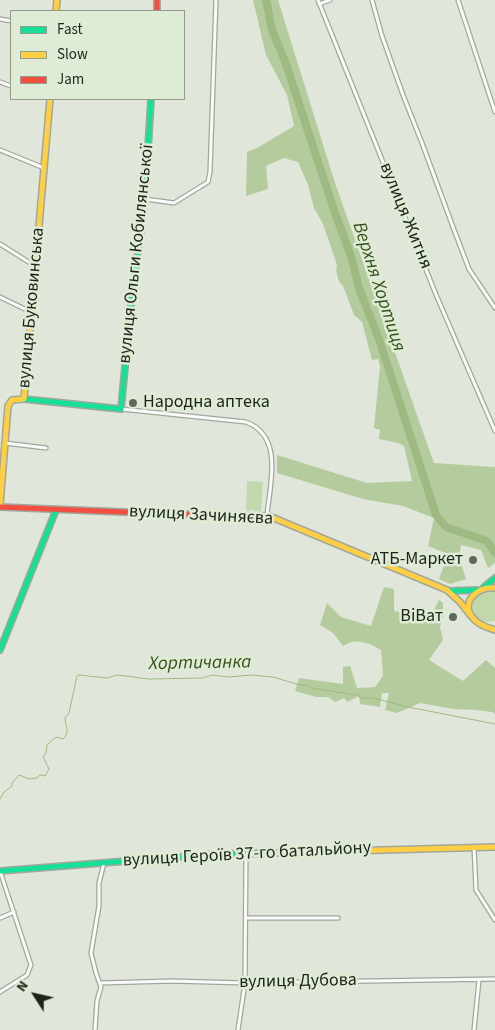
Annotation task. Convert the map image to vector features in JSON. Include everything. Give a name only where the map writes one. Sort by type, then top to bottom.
[{"type":"street","points":[[145,199],[174,203],[208,182],[210,172],[216,0]]},
{"type":"street","points":[[318,2],[330,0]]},
{"type":"street","points":[[372,0],[382,36],[403,95],[459,244],[473,276],[495,308]]},
{"type":"street","points":[[458,0],[495,112]]},
{"type":"street","name":"вулиця Житня","points":[[318,2],[437,298],[495,432]]},
{"type":"street","name":"вулиця Буковинська","points":[[0,506],[7,412],[10,402],[16,398],[24,399],[49,100]]},
{"type":"street","name":"вулиця Ольги Кобилянської","points":[[121,409],[131,304],[145,199],[151,100]]},
{"type":"street","points":[[0,150],[44,169]]},
{"type":"street","points":[[0,244],[35,267]]},
{"type":"street","points":[[0,297],[32,312]]},
{"type":"street","points":[[24,399],[246,422],[260,430],[270,444],[272,458],[267,515]]},
{"type":"street","points":[[0,412],[7,412]]},
{"type":"street","points":[[5,443],[46,448]]},
{"type":"street","name":"вулиця Зачиняєва","points":[[0,506],[56,510],[267,515],[447,590]]},
{"type":"street","points":[[0,650],[56,510]]},
{"type":"street","points":[[447,590],[456,592],[477,590],[495,578]]},
{"type":"street","points":[[484,587],[495,588]]},
{"type":"street","points":[[447,590],[477,622],[495,630]]},
{"type":"street","points":[[471,616],[468,608],[469,600],[477,590]]},
{"type":"street","points":[[484,625],[495,624]]},
{"type":"street","name":"вулиця Героїв 37-го батальйону","points":[[0,871],[246,852],[495,846]]},
{"type":"street","points":[[474,847],[476,890],[495,920]]},
{"type":"street","points":[[238,1030],[245,983],[246,852]]},
{"type":"street","points":[[95,1030],[97,1001],[101,983],[96,973],[91,953],[99,906],[99,883],[104,862]]},
{"type":"street","points":[[0,871],[31,969],[25,977],[0,992]]},
{"type":"street","points":[[0,918],[14,912]]},
{"type":"street","points":[[246,918],[338,918]]},
{"type":"street","name":"вулиця Дубова","points":[[101,983],[495,979]]},
{"type":"street","points":[[474,1030],[479,980]]},
{"type":"green space","points":[[253,0],[278,0],[335,183],[434,463],[495,467],[495,563],[488,568],[481,550],[461,545],[459,557],[466,579],[450,584],[439,579],[445,562],[445,553],[428,546],[434,518],[403,506],[363,499],[277,473],[277,455],[367,483],[412,481],[404,446],[379,439],[380,430],[374,428],[380,366],[378,359],[372,360],[362,322],[354,315],[343,286],[338,279],[337,265],[323,224],[314,208],[308,185],[298,162],[284,158],[266,166],[268,189],[246,196],[247,152],[294,126],[287,95],[266,55]]},
{"type":"green space","points":[[247,481],[263,482],[261,511],[246,510]]},
{"type":"green space","points":[[384,587],[394,589],[394,611],[414,616],[427,623],[439,600],[443,603],[443,616],[440,627],[443,640],[429,660],[463,681],[486,660],[495,668],[495,714],[492,712],[453,709],[420,703],[397,713],[385,710],[389,693],[382,693],[380,707],[360,704],[359,696],[347,702],[344,698],[335,702],[328,697],[316,697],[295,691],[299,678],[343,684],[343,667],[350,666],[357,688],[375,687],[383,676],[381,650],[358,641],[343,646],[333,633],[320,625],[327,603],[341,617],[371,626]]},
{"type":"green space","points":[[485,590],[495,591],[495,621],[481,621],[473,612],[474,600],[478,594]]},
{"type":"waterway","name":"Верхня Хортиця","points":[[266,0],[272,30],[285,61],[351,256],[359,288],[380,342],[436,515],[446,527],[487,541],[495,553]]},
{"type":"waterway","name":"Хортичанка","points":[[0,799],[19,775],[29,779],[37,778],[40,775],[45,776],[49,769],[43,757],[46,753],[47,745],[56,737],[63,739],[67,734],[65,718],[69,713],[77,676],[79,675],[107,678],[117,675],[149,679],[203,678],[212,675],[273,677],[312,688],[356,695],[363,698],[373,698],[408,707],[495,724]]},
{"type":"traffic: fast","points":[[24,399],[121,409],[131,304],[145,199],[151,100]]},
{"type":"traffic: fast","points":[[0,650],[56,510]]},
{"type":"traffic: fast","points":[[484,587],[495,578]]},
{"type":"traffic: fast","points":[[449,591],[477,590]]},
{"type":"traffic: fast","points":[[0,871],[215,854],[272,853]]},
{"type":"traffic: slow","points":[[56,10],[57,0]]},
{"type":"traffic: slow","points":[[0,505],[8,406],[12,400],[24,399],[50,100]]},
{"type":"traffic: slow","points":[[269,516],[447,590],[471,616]]},
{"type":"traffic: slow","points":[[495,588],[488,588],[475,593],[469,603],[471,615],[478,623],[495,630]]},
{"type":"traffic: slow","points":[[272,853],[495,847]]},
{"type":"traffic: jam","points":[[157,0],[157,10]]},
{"type":"traffic: jam","points":[[0,507],[269,516]]},
{"type":"place","name":"Народна аптека","points":[[133,403]]},
{"type":"place","name":"АТБ-Маркет","points":[[473,560]]},
{"type":"place","name":"ВіВат","points":[[453,617]]}]
